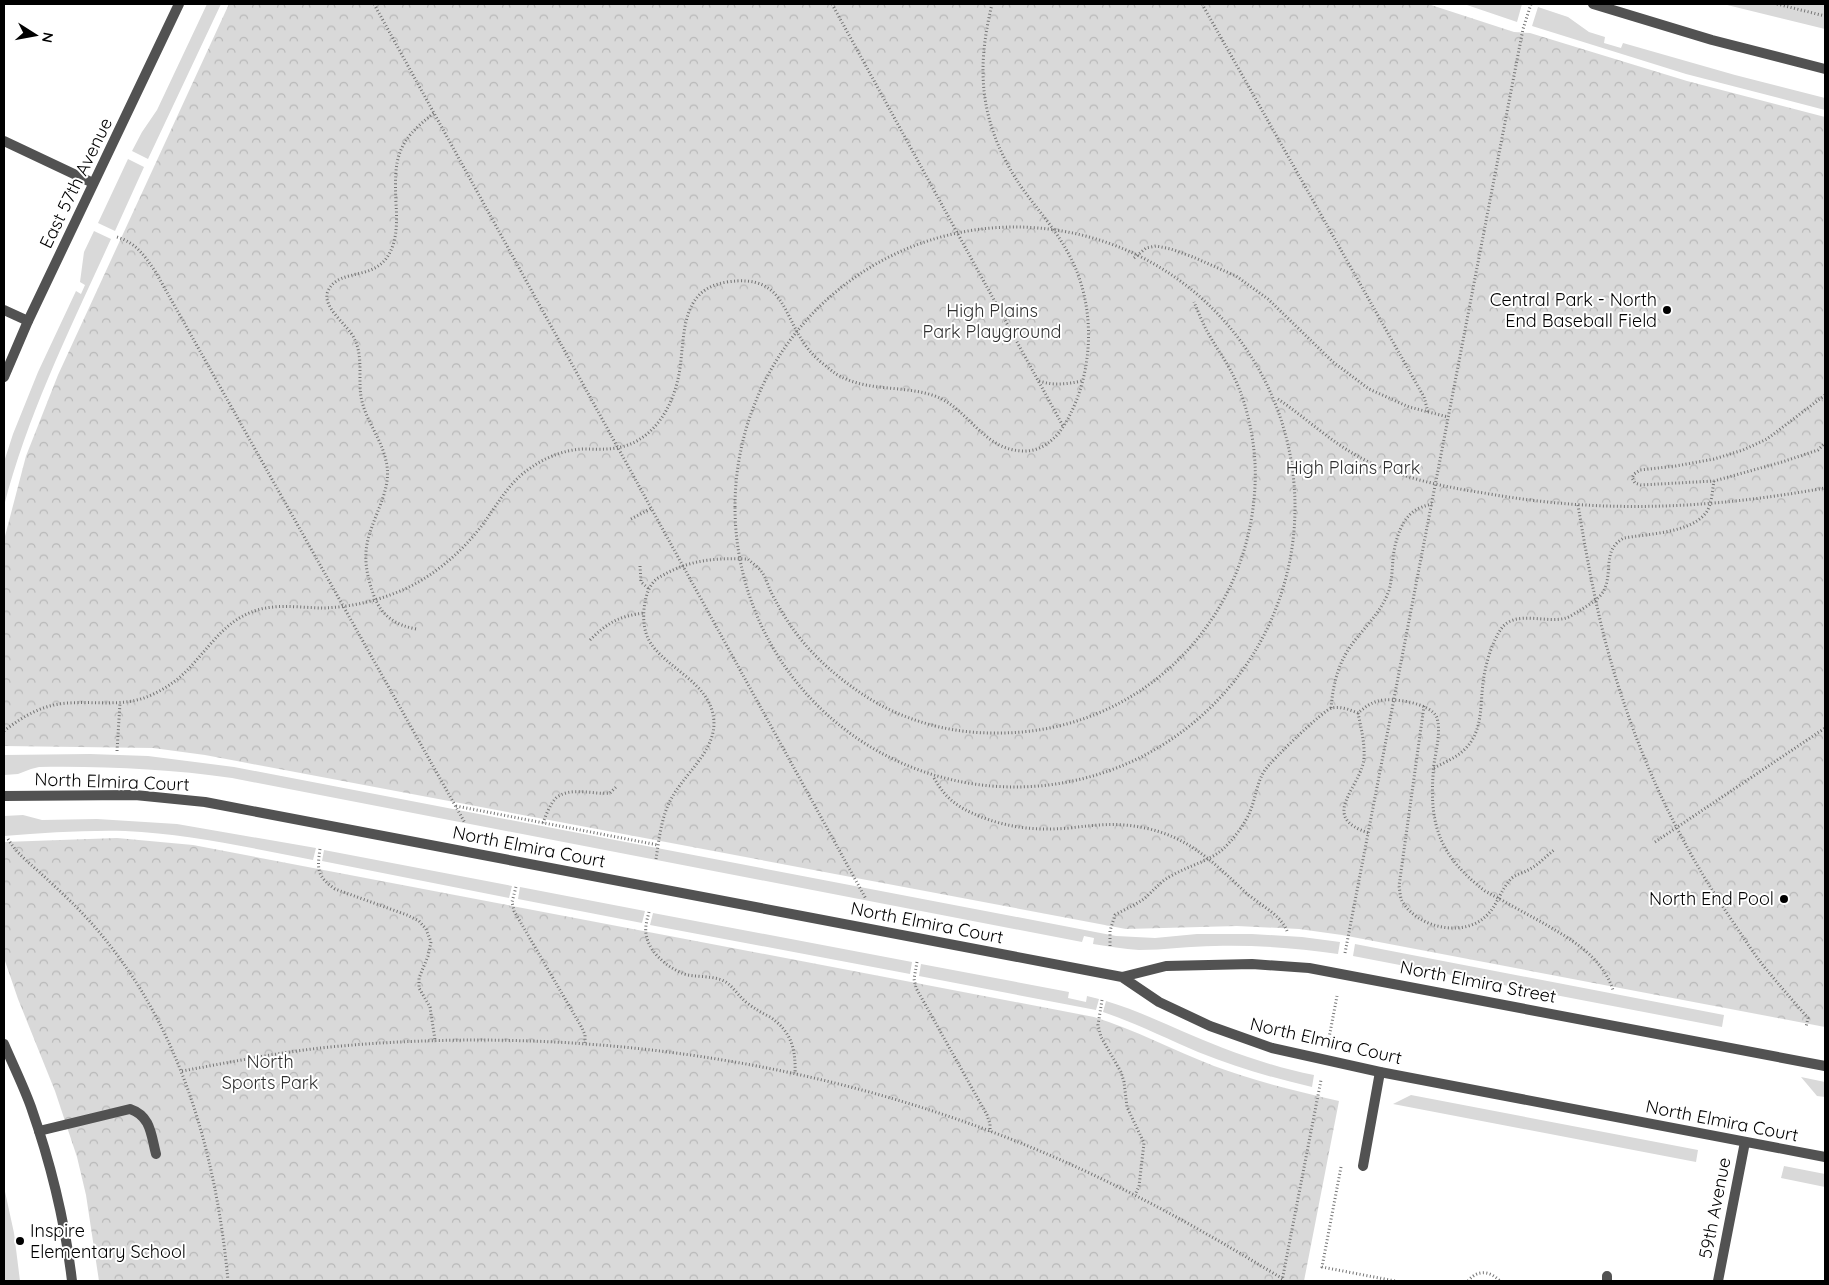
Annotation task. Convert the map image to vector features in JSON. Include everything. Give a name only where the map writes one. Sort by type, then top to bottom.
[{"type":"street","name":"East 57th Avenue","points":[[4,377],[93,183],[179,4]]},
{"type":"street","points":[[1593,4],[1712,40],[1825,68]]},
{"type":"street","points":[[4,141],[93,183]]},
{"type":"street","points":[[4,310],[28,322]]},
{"type":"street","name":"North Elmira Court","points":[[4,796],[135,795],[205,802],[1122,976],[1159,1002],[1210,1026],[1243,1039],[1300,1055],[1825,1157]]},
{"type":"street","name":"North Elmira Street","points":[[1122,976],[1166,966],[1252,964],[1309,968],[1825,1066]]},
{"type":"street","points":[[4,1044],[39,1131],[59,1204],[68,1245],[72,1281]]},
{"type":"street","points":[[1363,1166],[1380,1072]]},
{"type":"street","points":[[39,1131],[130,1109],[146,1118],[156,1154]]},
{"type":"street","name":"59th Avenue","points":[[1718,1281],[1744,1142]]},
{"type":"path","points":[[374,4],[866,899]]},
{"type":"path","points":[[832,4],[1063,426]]},
{"type":"path","points":[[4,731],[23,716],[55,704],[120,703],[146,697],[179,678],[194,664],[211,641],[226,626],[262,608],[281,606],[324,608],[344,606],[376,600],[411,586],[448,562],[482,526],[514,481],[529,468],[544,459],[561,453],[579,449],[619,448],[648,434],[659,422],[669,406],[680,372],[684,328],[690,307],[698,295],[710,287],[725,282],[743,281],[761,285],[773,291],[782,301],[807,349],[838,375],[858,384],[876,388],[902,389],[937,396],[951,404],[981,433],[1002,448],[1016,451],[1031,451],[1044,447],[1056,437],[1063,426],[1070,414],[1083,381],[1088,328],[1083,291],[1076,269],[1066,249],[1018,184],[995,135],[986,104],[982,53],[992,4]]},
{"type":"path","points":[[1202,4],[1424,397],[1428,412]]},
{"type":"path","points":[[1345,956],[1523,29],[1531,4]]},
{"type":"path","points":[[1777,4],[1825,16]]},
{"type":"path","points":[[416,629],[399,626],[388,616],[376,600],[368,574],[366,551],[370,532],[384,492],[387,477],[386,462],[363,405],[359,352],[355,339],[332,310],[328,301],[328,291],[347,276],[379,267],[388,258],[396,232],[395,180],[400,150],[419,125],[434,113]]},
{"type":"path","points":[[980,224],[1018,224],[1100,242],[1142,263]]},
{"type":"path","points":[[946,230],[964,226]]},
{"type":"path","points":[[117,237],[128,240],[143,253],[155,271],[465,823]]},
{"type":"path","points":[[1134,258],[1146,248],[1156,246],[1193,257],[1236,276],[1268,299],[1312,343],[1369,389],[1390,399],[1448,417]]},
{"type":"path","points":[[748,552],[744,580],[766,641],[780,664],[819,712],[865,747],[889,760],[934,778],[977,786],[1026,788],[1054,785],[1112,771],[1165,745],[1191,726],[1227,690],[1252,656],[1267,629],[1278,603],[1292,542],[1295,513],[1290,452],[1277,399],[1254,359],[1223,318],[1188,296]]},
{"type":"path","points":[[656,860],[664,813],[671,799],[706,749],[712,736],[714,723],[709,705],[697,686],[657,651],[650,641],[644,623],[645,602],[649,589],[658,578],[684,566],[713,559],[748,558],[762,572],[788,622],[825,665],[848,684],[898,713],[952,730],[1004,734],[1033,732],[1091,717],[1117,706],[1143,689],[1168,670],[1190,648],[1210,623],[1239,567],[1252,513],[1255,485],[1254,464],[1244,404],[1234,377],[1222,354],[1207,332],[1194,301]]},
{"type":"path","points":[[748,442],[753,411],[762,387],[783,343],[807,311]]},
{"type":"path","points":[[1038,381],[1047,384],[1083,381]]},
{"type":"path","points":[[1825,395],[1767,439],[1714,459],[1640,470],[1632,478],[1635,483],[1641,485],[1714,481],[1818,450],[1825,443]]},
{"type":"path","points":[[1277,399],[1297,412],[1323,434],[1369,462],[1396,473],[1435,485],[1528,501],[1578,505],[1662,507],[1710,504],[1786,495],[1825,488]]},
{"type":"path","points":[[1434,768],[1466,748],[1475,736],[1480,722],[1483,682],[1487,663],[1495,640],[1502,628],[1511,621],[1524,618],[1552,620],[1566,618],[1596,600],[1607,582],[1611,549],[1616,542],[1624,538],[1683,528],[1697,522],[1706,514],[1710,504],[1714,481]]},
{"type":"path","points":[[1330,708],[1333,685],[1338,668],[1349,649],[1382,608],[1389,591],[1393,557],[1404,523],[1411,512],[1421,506],[1432,504]]},
{"type":"path","points":[[1578,505],[1603,634],[1622,700],[1648,766],[1676,828],[1693,860],[1765,968],[1808,1018],[1806,1028]]},
{"type":"path","points":[[631,519],[652,508]]},
{"type":"path","points":[[640,566],[641,582],[649,589]]},
{"type":"path","points":[[590,640],[600,630],[625,615],[644,613]]},
{"type":"path","points":[[1358,713],[1376,701],[1384,700],[1424,706],[1432,710],[1437,718],[1438,731],[1432,798],[1434,820],[1448,855],[1473,882],[1577,943],[1601,967],[1609,979],[1613,990]]},
{"type":"path","points":[[117,751],[120,703]]},
{"type":"path","points":[[1424,706],[1398,886],[1401,900],[1410,912],[1422,920],[1435,925],[1452,928],[1466,927],[1479,922],[1490,913],[1511,879],[1530,869],[1554,850]]},
{"type":"path","points":[[1110,946],[1110,931],[1115,915],[1144,898],[1180,870],[1210,859],[1224,849],[1250,810],[1259,781],[1265,769],[1318,717],[1330,708],[1344,708],[1358,713]]},
{"type":"path","points":[[1358,713],[1364,744],[1364,759],[1360,773],[1347,796],[1344,809],[1345,819],[1351,826],[1368,833]]},
{"type":"path","points":[[1655,842],[1825,728]]},
{"type":"path","points":[[934,778],[949,800],[958,807],[987,820],[1005,825],[1046,829],[1105,823],[1125,825],[1162,833],[1179,839],[1210,859],[1253,900],[1278,917],[1283,922],[1287,931]]},
{"type":"path","points":[[543,822],[556,798],[564,794],[577,792],[610,793],[617,786]]},
{"type":"path","points":[[456,806],[658,845]]},
{"type":"path","points":[[8,839],[14,849],[63,894],[108,942],[146,998],[164,1032],[182,1071],[210,1164],[228,1281]]},
{"type":"path","points":[[320,849],[319,874],[325,882],[343,892],[419,921],[426,929],[431,942],[428,956],[419,978],[419,988],[430,1008],[435,1040]]},
{"type":"path","points":[[516,886],[512,902],[514,911],[582,1028],[585,1035],[585,1043]]},
{"type":"path","points":[[649,912],[645,928],[647,939],[653,951],[662,960],[686,974],[723,981],[733,988],[744,1001],[781,1026],[789,1036],[793,1047],[796,1059],[795,1073]]},
{"type":"path","points":[[917,962],[914,979],[916,988],[987,1116],[990,1132]]},
{"type":"path","points":[[1328,1044],[1338,988]]},
{"type":"path","points":[[1102,1000],[1098,1025],[1101,1037],[1121,1072],[1127,1107],[1144,1142],[1139,1186],[1135,1195]]},
{"type":"path","points":[[182,1071],[311,1049],[435,1040],[516,1040],[585,1043],[709,1058],[795,1073],[922,1108],[990,1132],[1069,1164],[1135,1195],[1213,1236],[1283,1280],[1322,1077]]},
{"type":"path","points":[[1342,1159],[1322,1267],[1395,1281]]},
{"type":"path","points":[[1468,1281],[1478,1274],[1487,1272],[1494,1275],[1500,1281]]},
{"type":"green space","points":[[207,4],[221,4],[148,159],[132,151],[157,110]]},
{"type":"green space","name":"High Plains Park","points":[[229,4],[1428,4],[1514,32],[1530,33],[1687,81],[1825,117],[1825,1027],[1342,935],[1299,929],[1237,926],[1126,929],[205,755],[153,748],[4,746],[4,540],[26,456],[58,375]]},
{"type":"green space","points":[[1464,4],[1522,4],[1517,22]]},
{"type":"green space","points":[[1723,4],[1825,4],[1825,29]]},
{"type":"green space","points":[[1538,7],[1568,17],[1589,32],[1605,37],[1604,43],[1621,48],[1623,43],[1825,98],[1825,110],[1686,74],[1532,26]]},
{"type":"green space","points":[[128,159],[144,167],[115,231],[98,223]]},
{"type":"green space","points":[[94,231],[111,239],[51,371],[25,437],[4,506],[4,462],[13,434],[38,372],[76,291],[81,294],[85,285],[80,282],[84,252]]},
{"type":"green space","points":[[90,754],[148,756],[234,767],[1116,936],[1155,938],[1197,934],[1252,934],[1302,937],[1340,942],[1338,954],[1246,946],[1206,946],[1148,950],[1128,949],[1093,944],[1094,938],[1084,936],[1082,942],[232,778],[160,770],[88,767],[39,767],[18,774],[4,775],[4,755]]},
{"type":"green space","points":[[23,815],[42,820],[97,819],[177,824],[316,848],[313,860],[220,842],[173,835],[125,831],[4,836],[4,816]]},
{"type":"green space","name":"North Sports Park","points":[[117,838],[193,845],[1094,1017],[1229,1071],[1339,1101],[1304,1281],[99,1281],[86,1195],[77,1157],[55,1091],[18,999],[4,958],[4,842]]},
{"type":"green space","points":[[324,850],[512,886],[509,898],[322,861]]},
{"type":"green space","points":[[520,887],[645,911],[642,923],[518,899]]},
{"type":"green space","points":[[653,913],[912,962],[910,974],[650,925]]},
{"type":"green space","points":[[1355,944],[1724,1015],[1722,1027],[1353,956]]},
{"type":"green space","points":[[921,964],[1069,992],[1068,998],[1086,1002],[1087,996],[1099,999],[1096,1010],[919,976]]},
{"type":"green space","points":[[1106,1001],[1136,1011],[1256,1060],[1314,1075],[1312,1087],[1254,1072],[1198,1052],[1103,1012]]},
{"type":"green space","points":[[1801,1077],[1825,1082],[1825,1097],[1817,1096]]},
{"type":"green space","points":[[1411,1095],[1698,1150],[1696,1162],[1393,1104]]},
{"type":"green space","points":[[1784,1166],[1825,1174],[1825,1187],[1781,1178]]},
{"type":"green space","points":[[4,1187],[14,1233],[20,1281],[4,1281]]},
{"type":"place","name":"Central Park - North End Baseball Field","points":[[1667,310]]},
{"type":"place","name":"North End Pool","points":[[1784,899]]},
{"type":"place","name":"Inspire Elementary School","points":[[20,1241]]},
{"type":"park label","name":"High Plains Park Playground","points":[[992,321]]}]
